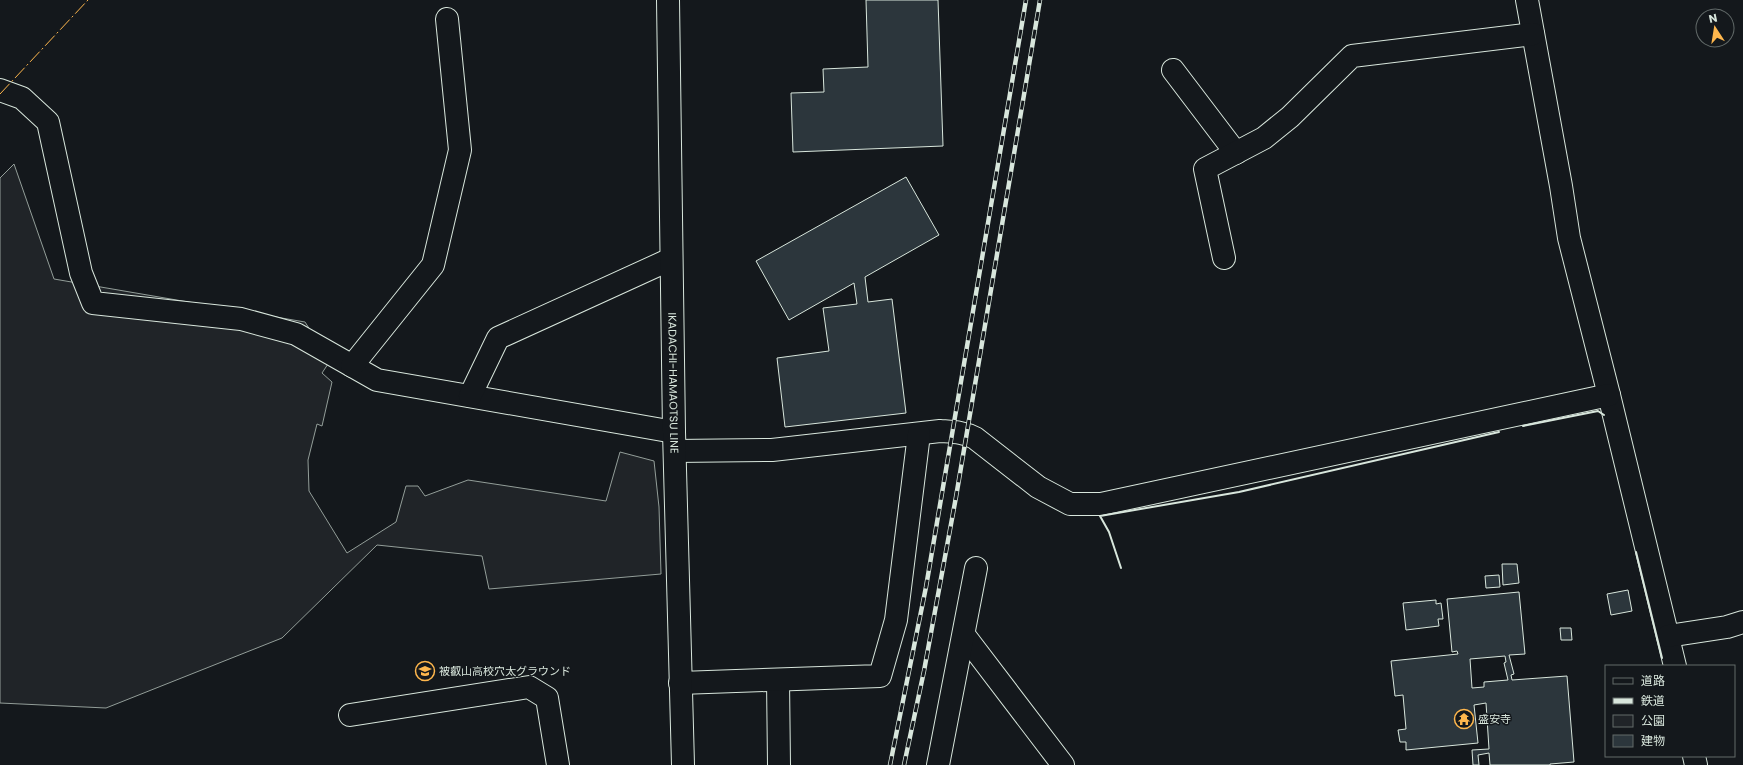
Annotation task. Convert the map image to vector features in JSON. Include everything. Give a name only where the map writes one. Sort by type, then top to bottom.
[{"type":"street","name":"IKADACHI-HAMAOTSU LINE","points":[[668,0],[674,441],[682,765]]},
{"type":"street","points":[[1527,0],[1560,178],[1569,238],[1675,665]]},
{"type":"street","points":[[352,366],[433,265],[460,150],[446,20]]},
{"type":"street","points":[[1224,258],[1205,169],[1264,138],[1290,118],[1352,56],[1534,34]]},
{"type":"street","points":[[1173,70],[1236,153]]},
{"type":"street","points":[[0,90],[22,98],[48,122],[81,273],[93,303],[241,319],[296,334],[377,380],[470,396],[674,441],[772,450],[940,431],[966,434],[975,438],[1038,486],[1070,504],[1101,504],[1609,395]]},
{"type":"street","points":[[470,396],[498,338],[671,259]]},
{"type":"street","points":[[680,683],[880,676],[896,620],[919,434]]},
{"type":"street","points":[[938,765],[976,568]]},
{"type":"street","points":[[1668,636],[1727,627],[1743,622]]},
{"type":"street","points":[[964,634],[1063,765]]},
{"type":"street","points":[[778,680],[778,765]]},
{"type":"street","points":[[350,715],[529,687],[547,698],[558,765]]},
{"type":"green space","points":[[14,164],[54,279],[305,322],[330,361],[322,373],[332,382],[322,426],[317,424],[308,460],[309,491],[347,553],[396,522],[406,486],[418,486],[425,496],[468,480],[606,501],[620,452],[654,461],[659,507],[661,574],[489,589],[482,556],[377,545],[282,638],[106,708],[0,703],[0,178]]},
{"type":"building","points":[[866,0],[938,0],[943,146],[793,152],[791,93],[824,92],[823,69],[868,67]]},
{"type":"building","points":[[906,177],[939,235],[865,277],[868,302],[892,299],[906,413],[785,427],[777,358],[829,351],[823,308],[857,304],[854,283],[789,320],[756,261]]},
{"type":"building","points":[[1502,564],[1517,564],[1519,583],[1503,585]]},
{"type":"building","points":[[1499,575],[1500,587],[1486,588],[1485,576]]},
{"type":"building","points":[[1628,590],[1632,611],[1611,615],[1607,594]]},
{"type":"building","points":[[1519,592],[1525,654],[1509,655],[1514,674],[1511,675],[1512,680],[1567,676],[1574,762],[1550,765],[1490,765],[1489,753],[1478,755],[1479,765],[1473,765],[1472,750],[1489,749],[1486,703],[1474,705],[1478,743],[1406,750],[1406,742],[1400,742],[1398,730],[1406,729],[1403,695],[1395,696],[1391,661],[1458,654],[1457,651],[1452,652],[1447,599]],"holes":[[[1505,656],[1506,662],[1504,663],[1508,680],[1484,682],[1484,687],[1472,688],[1470,659]]]},
{"type":"building","points":[[1436,600],[1436,604],[1441,603],[1443,619],[1438,619],[1439,626],[1406,630],[1403,603]]},
{"type":"building","points":[[1560,628],[1571,628],[1572,640],[1561,640]]},
{"type":"railway","points":[[890,765],[926,587],[1026,0]]},
{"type":"railway","points":[[904,765],[924,671],[956,497],[1040,0]]},
{"type":"wall","points":[[1523,426],[1598,411],[1604,415]]},
{"type":"wall","points":[[1121,568],[1109,532],[1100,516],[1239,492],[1499,432]]},
{"type":"wall","points":[[1636,552],[1662,658]]},
{"type":"power","points":[[0,94],[88,0]]},
{"type":"place","name":"被叡山高校穴太グラウンド","points":[[425,671]]},
{"type":"place","name":"盛安寺","points":[[1464,719]]}]
